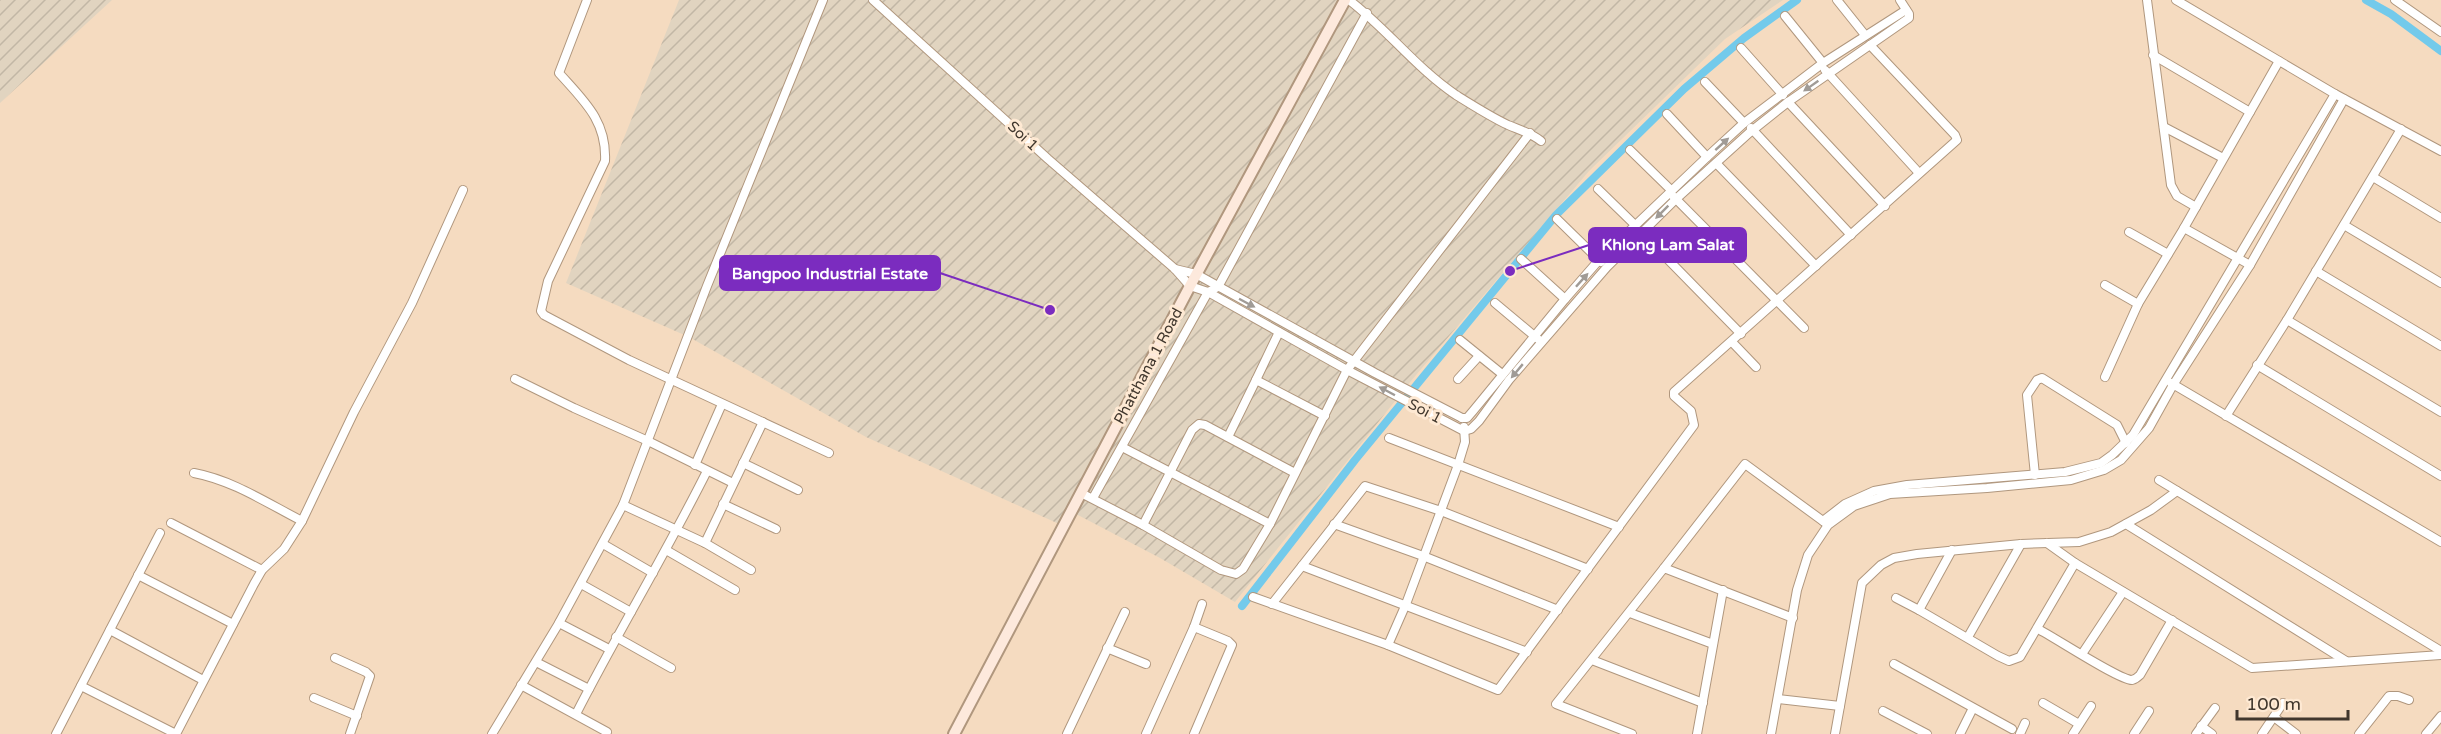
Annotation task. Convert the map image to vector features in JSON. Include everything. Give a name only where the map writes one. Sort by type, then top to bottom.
[{"type":"main road","name":"Phatthana 1 Road","points":[[954,734],[1196,274],[1347,0]]},
{"type":"street","points":[[587,0],[564,53],[559,73],[596,119],[606,143],[605,161],[548,281],[541,311],[544,315],[604,347],[829,453]]},
{"type":"street","points":[[492,734],[581,584],[623,505],[726,238],[824,0]]},
{"type":"street","name":"Soi 1","points":[[873,0],[1048,159],[1175,269],[1190,286],[1208,292],[1347,370],[1461,430]]},
{"type":"street","points":[[1347,0],[1367,13],[1402,49],[1456,95],[1507,124],[1530,133],[1541,141]]},
{"type":"street","points":[[1837,0],[1865,35]]},
{"type":"street","points":[[1388,645],[1406,604],[1458,465],[1465,442],[1461,430],[1462,418],[1467,418],[1599,260],[1671,190],[1744,123],[1830,72],[1908,18],[1910,16],[1900,0]]},
{"type":"street","points":[[2147,0],[2173,190],[2177,196],[2196,207]]},
{"type":"street","points":[[2176,0],[2343,99],[2441,152]]},
{"type":"street","points":[[2395,0],[2441,32]]},
{"type":"street","points":[[1461,430],[1471,429],[1479,421],[1542,341],[1607,267],[1677,197],[1787,99],[1823,63],[1906,10]]},
{"type":"street","points":[[1093,498],[1208,292],[1218,287],[1367,13]]},
{"type":"street","points":[[1785,16],[1830,72],[1921,172]]},
{"type":"street","points":[[1253,597],[1388,645],[1498,690],[1694,425],[1691,411],[1674,396],[1674,392],[1957,140],[1955,135],[1870,45]]},
{"type":"street","points":[[1741,48],[1886,205]]},
{"type":"street","points":[[2153,55],[2250,112]]},
{"type":"street","points":[[2105,377],[2138,304],[2279,61]]},
{"type":"street","points":[[1705,82],[1849,236]]},
{"type":"street","points":[[1771,734],[1781,700],[1797,590],[1808,555],[1826,523],[1845,504],[1874,491],[1907,485],[2065,472],[2101,463],[2126,443],[2239,259],[2336,94]]},
{"type":"street","points":[[1826,523],[1854,506],[1890,494],[2071,480],[2104,470],[2131,452],[2149,428],[2173,385],[2250,265],[2343,99]]},
{"type":"street","points":[[1667,114],[1707,157]]},
{"type":"street","points":[[2164,127],[2223,158]]},
{"type":"street","points":[[2226,416],[2287,320],[2401,129]]},
{"type":"street","points":[[1081,493],[1143,525],[1221,570],[1236,574],[1243,569],[1270,524],[1347,370],[1530,133]]},
{"type":"street","points":[[1630,150],[1804,328]]},
{"type":"street","points":[[1714,165],[1814,267]]},
{"type":"street","points":[[2373,177],[2441,218]]},
{"type":"street","points":[[1598,189],[1635,225]]},
{"type":"street","points":[[81,686],[176,734],[262,570],[284,549],[302,521],[358,402],[412,303],[463,190]]},
{"type":"street","points":[[1557,219],[1607,267]]},
{"type":"street","points":[[2344,225],[2441,283]]},
{"type":"street","points":[[2184,228],[2250,265]]},
{"type":"street","points":[[1642,232],[1741,334]]},
{"type":"street","points":[[2128,232],[2168,254]]},
{"type":"street","points":[[1521,259],[1565,298]]},
{"type":"street","name":"Soi 1","points":[[1175,269],[1196,274],[1462,418]]},
{"type":"street","points":[[2316,271],[2441,346]]},
{"type":"street","points":[[2105,285],[2138,304]]},
{"type":"street","points":[[1495,303],[1542,341]]},
{"type":"street","points":[[2287,320],[2441,412]]},
{"type":"street","points":[[1228,437],[1279,332]]},
{"type":"street","points":[[1460,340],[1502,374]]},
{"type":"street","points":[[1732,342],[1756,367]]},
{"type":"street","points":[[1458,379],[1479,356]]},
{"type":"street","points":[[2257,365],[2441,476]]},
{"type":"street","points":[[2035,475],[2027,394],[2037,380],[2042,378],[2117,425],[2126,443]]},
{"type":"street","points":[[515,379],[733,483]]},
{"type":"street","points":[[2165,379],[2441,542]]},
{"type":"street","points":[[1257,380],[1325,416]]},
{"type":"street","points":[[695,465],[722,404]]},
{"type":"street","points":[[705,543],[762,422]]},
{"type":"street","points":[[1143,525],[1192,430],[1199,424],[1205,425],[1295,473]]},
{"type":"street","points":[[1389,438],[1618,527]]},
{"type":"street","points":[[1122,447],[1270,524]]},
{"type":"street","points":[[743,463],[798,490]]},
{"type":"street","points":[[1632,734],[1556,705],[1745,464],[1826,523]]},
{"type":"street","points":[[576,714],[707,471]]},
{"type":"street","points":[[194,473],[209,476],[237,488],[302,521]]},
{"type":"street","points":[[1986,479],[1987,488]]},
{"type":"street","points":[[2158,480],[2441,653]]},
{"type":"street","points":[[1272,604],[1365,486],[1441,511],[1588,569]]},
{"type":"street","points":[[1835,734],[1862,583],[1874,570],[1894,558],[1952,550],[2079,542],[2111,532],[2151,510],[2177,491]]},
{"type":"street","points":[[723,504],[776,529]]},
{"type":"street","points":[[623,505],[705,543],[752,570]]},
{"type":"street","points":[[171,523],[262,570]]},
{"type":"street","points":[[1334,524],[1423,556],[1558,610]]},
{"type":"street","points":[[2126,524],[2346,661]]},
{"type":"street","points":[[56,734],[160,533]]},
{"type":"street","points":[[2047,543],[2075,563],[2252,668],[2441,653]]},
{"type":"street","points":[[603,544],[653,573]]},
{"type":"street","points":[[1968,637],[2021,544]]},
{"type":"street","points":[[666,550],[735,590]]},
{"type":"street","points":[[1919,610],[1952,550]]},
{"type":"street","points":[[1896,598],[1998,656],[2013,661],[2020,657],[2038,629],[2075,563]]},
{"type":"street","points":[[1302,566],[1527,652]]},
{"type":"street","points":[[1664,568],[1793,618]]},
{"type":"street","points":[[138,575],[233,624]]},
{"type":"street","points":[[581,584],[631,612]]},
{"type":"street","points":[[1697,734],[1723,590]]},
{"type":"street","points":[[2082,654],[2123,592]]},
{"type":"street","points":[[1146,734],[1194,627],[1202,603]]},
{"type":"street","points":[[1067,734],[1125,612]]},
{"type":"street","points":[[1630,613],[1713,644]]},
{"type":"street","points":[[2038,629],[2115,674],[2135,680],[2172,620]]},
{"type":"street","points":[[559,622],[609,649]]},
{"type":"street","points":[[1194,627],[1228,641],[1232,645],[1194,734]]},
{"type":"street","points":[[110,630],[203,681]]},
{"type":"street","points":[[616,637],[671,668]]},
{"type":"street","points":[[1107,648],[1146,664]]},
{"type":"street","points":[[335,658],[370,676],[350,734]]},
{"type":"street","points":[[1592,660],[1703,703]]},
{"type":"street","points":[[536,662],[589,689]]},
{"type":"street","points":[[1894,664],[2012,729]]},
{"type":"street","points":[[521,686],[607,732]]},
{"type":"street","points":[[2359,734],[2389,696],[2409,700]]},
{"type":"street","points":[[314,698],[357,716]]},
{"type":"street","points":[[1781,700],[1840,706]]},
{"type":"street","points":[[2043,703],[2079,724]]},
{"type":"street","points":[[2262,734],[2283,703]]},
{"type":"street","points":[[2073,734],[2091,706]]},
{"type":"street","points":[[1960,734],[1973,708]]},
{"type":"street","points":[[2196,734],[2215,708]]},
{"type":"street","points":[[1883,711],[1928,734]]},
{"type":"street","points":[[2134,734],[2149,711]]},
{"type":"street","points":[[2426,734],[2441,716]]},
{"type":"street","points":[[2274,717],[2296,734]]},
{"type":"street","points":[[2020,734],[2025,723]]},
{"type":"street","points":[[2201,726],[2212,734]]},
{"type":"shaded area","points":[[0,0],[112,0],[0,103]]},
{"type":"shaded area","points":[[679,0],[1783,0],[1725,39],[1589,171],[1411,381],[1235,602],[1160,558],[1076,514],[1068,528],[866,437],[689,337],[566,283]]},
{"type":"waterway","points":[[1242,606],[1355,460],[1556,215],[1684,89],[1744,38],[1797,0]]},
{"type":"waterway","points":[[2366,0],[2391,14],[2441,51]]},
{"type":"place","name":"Khlong Lam Salat","points":[[1510,271]]},
{"type":"place","name":"Bangpoo Industrial Estate","points":[[1050,310]]}]
